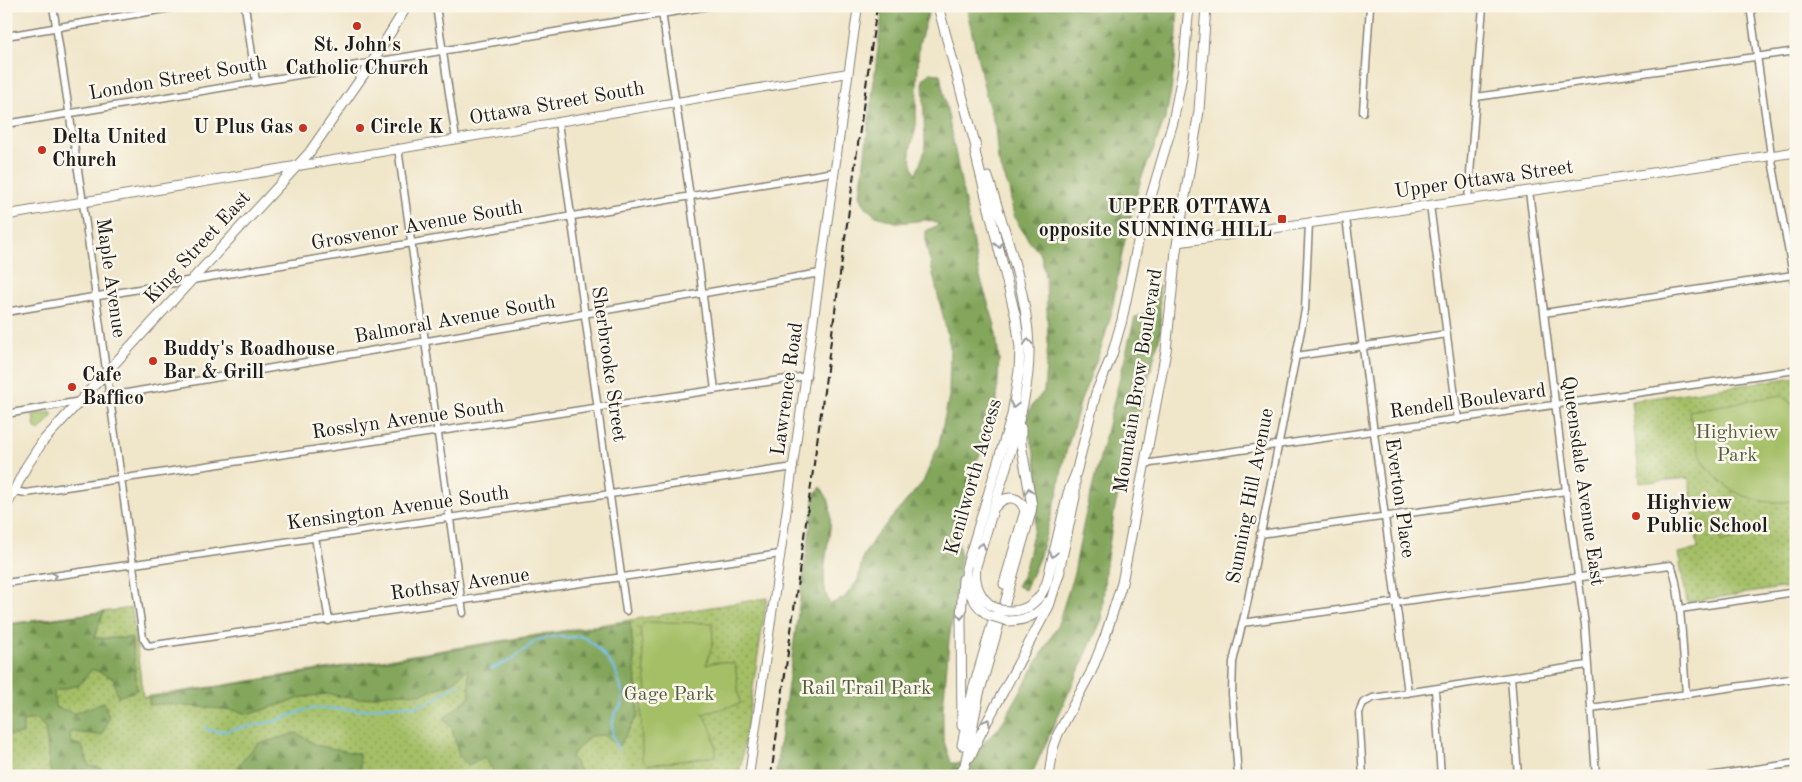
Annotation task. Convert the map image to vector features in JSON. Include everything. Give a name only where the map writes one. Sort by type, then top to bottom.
[{"type":"main road","name":"King Street East","points":[[6,507],[35,451],[78,402],[298,166],[319,140],[371,64],[407,6]]},
{"type":"main road","name":"Kenilworth Access","points":[[938,6],[976,147],[975,152],[1016,318],[1020,348],[1020,371],[1012,415],[966,568],[969,592],[975,603],[990,610]]},
{"type":"main road","points":[[1008,616],[1027,608],[1038,599],[1043,592],[1050,572],[1068,493],[1076,473],[1096,393],[1112,355],[1122,320],[1139,237],[1173,122],[1183,70],[1189,6]]},
{"type":"main road","name":"Mountain Brow Boulevard","points":[[1049,776],[1054,748],[1065,719],[1090,672],[1105,637],[1122,583],[1166,350],[1178,242],[1199,111],[1206,6]]},
{"type":"main road","name":"Kenilworth Access","points":[[976,147],[980,151],[1005,232],[1024,305],[1029,345],[1028,376],[1023,410],[975,573],[978,589],[990,610]]},
{"type":"main road","name":"Upper Ottawa Street","points":[[1178,242],[1796,152]]},
{"type":"main road","name":"Ottawa Street South","points":[[6,215],[298,166]]},
{"type":"main road","points":[[964,765],[983,677],[1032,506],[1020,437],[1023,410]]},
{"type":"main road","points":[[960,775],[1049,606],[1060,572],[1075,497],[1076,473]]},
{"type":"main road","points":[[962,745],[979,670],[1025,511],[1020,500],[1012,497],[1002,500],[993,509]]},
{"type":"main road","points":[[960,775],[962,745],[961,603],[962,584],[966,568]]},
{"type":"main road","points":[[990,610],[1008,616],[1024,618],[1043,608],[1049,599],[1060,572]]},
{"type":"street","name":"Maple Avenue","points":[[53,6],[83,203],[142,638],[145,644]]},
{"type":"street","points":[[6,36],[184,6]]},
{"type":"street","points":[[245,6],[256,82]]},
{"type":"street","points":[[436,6],[456,139]]},
{"type":"street","points":[[661,6],[690,196],[715,390]]},
{"type":"street","name":"London Street South","points":[[6,124],[709,6]]},
{"type":"street","name":"Lawrence Road","points":[[749,776],[858,6]]},
{"type":"street","points":[[1363,112],[1370,6]]},
{"type":"street","points":[[1468,200],[1483,6]]},
{"type":"street","points":[[1750,6],[1771,155],[1796,291]]},
{"type":"street","points":[[1476,96],[1796,51]]},
{"type":"street","name":"Ottawa Street South","points":[[298,166],[848,73]]},
{"type":"street","name":"Sherbrooke Street","points":[[558,122],[626,611]]},
{"type":"street","points":[[398,148],[463,613]]},
{"type":"street","name":"Grosvenor Avenue South","points":[[6,312],[834,172]]},
{"type":"street","name":"Queensdale Avenue East","points":[[1528,191],[1566,491],[1579,577],[1596,776]]},
{"type":"street","points":[[1430,205],[1458,420]]},
{"type":"street","name":"Everton Place","points":[[1346,218],[1408,693]]},
{"type":"street","name":"Sunning Hill Avenue","points":[[1238,776],[1232,694],[1233,662],[1305,310],[1309,223]]},
{"type":"street","name":"Balmoral Avenue South","points":[[6,414],[820,273]]},
{"type":"street","points":[[1544,312],[1793,275]]},
{"type":"street","points":[[1296,356],[1447,334]]},
{"type":"street","name":"Rendell Boulevard","points":[[1144,464],[1796,370]]},
{"type":"street","name":"Rosslyn Avenue South","points":[[14,490],[26,493],[807,376]]},
{"type":"street","name":"Kensington Avenue South","points":[[6,583],[794,467]]},
{"type":"street","points":[[1260,534],[1566,491]]},
{"type":"street","points":[[315,537],[329,621]]},
{"type":"street","name":"Rothsay Avenue","points":[[145,644],[152,646],[329,621],[780,554]]},
{"type":"street","points":[[1242,623],[1669,565],[1674,571],[1680,609],[1686,694]]},
{"type":"street","points":[[1680,609],[1796,592]]},
{"type":"street","points":[[1363,776],[1359,713],[1363,702],[1373,698],[1587,665]]},
{"type":"street","points":[[1511,677],[1518,776]]},
{"type":"street","points":[[1591,708],[1796,678]]},
{"type":"street","points":[[1435,689],[1441,776]]},
{"type":"street","points":[[1709,776],[1796,763]]},
{"type":"green space","name":"Rail Trail Park","points":[[883,6],[927,6],[928,14],[919,44],[916,129],[910,152],[911,158],[916,175],[925,150],[923,79],[930,73],[940,74],[979,274],[995,325],[999,360],[997,399],[988,439],[977,460],[957,536],[961,558],[949,641],[943,710],[943,738],[951,763],[972,763],[985,741],[1000,727],[1057,627],[1074,573],[1084,521],[1135,317],[1143,315],[1159,285],[1161,331],[1115,507],[1105,571],[1102,619],[1031,776],[775,776],[815,493],[821,487],[829,501],[831,513],[824,580],[830,604],[844,598],[858,580],[863,556],[875,537],[923,482],[939,444],[949,396],[950,346],[926,245],[926,231],[940,224],[926,220],[899,223],[876,216],[865,207],[860,195]]},
{"type":"green space","points":[[966,6],[1178,6],[1176,53],[1166,116],[1141,179],[1123,248],[1111,315],[1103,343],[1081,400],[1039,558],[1025,590],[1017,586],[1022,576],[1035,525],[1038,481],[1034,453],[1025,421],[1031,407],[1044,391],[1048,342],[1046,281],[1041,255],[1029,241],[1014,217],[1009,189],[998,160],[995,127],[986,96]]},
{"type":"green space","name":"Highview Park","points":[[1796,377],[1796,586],[1687,602],[1678,553],[1698,549],[1689,478],[1640,483],[1631,401]]},
{"type":"green space","points":[[1781,395],[1793,405],[1796,420],[1796,500],[1773,502],[1752,499],[1732,490],[1707,466],[1697,444],[1689,411]]},
{"type":"green space","points":[[50,412],[52,416],[39,431],[35,428],[33,415]]},
{"type":"green space","points":[[1732,509],[1736,539],[1721,542],[1716,511]]},
{"type":"green space","name":"Gage Park","points":[[767,598],[739,776],[6,776],[6,624],[132,608],[143,697]]},
{"type":"green space","points":[[104,612],[94,638],[132,638],[137,690],[118,697],[113,678],[92,669],[79,685],[54,691],[55,707],[75,713],[104,702],[109,718],[102,735],[70,732],[71,742],[82,746],[89,766],[101,768],[103,776],[51,776],[45,728],[37,719],[23,721],[23,734],[6,736],[6,625]]},
{"type":"green space","points":[[630,622],[638,715],[619,746],[604,735],[590,736],[571,756],[583,776],[492,776],[493,770],[484,757],[468,765],[459,756],[452,729],[444,718],[470,697],[468,669],[452,683],[421,694],[394,693],[358,699],[327,694],[304,697],[250,714],[232,710],[165,704],[149,705],[149,698]]},
{"type":"green space","points":[[646,622],[712,623],[713,642],[706,665],[720,662],[735,664],[740,704],[702,714],[709,723],[713,734],[716,756],[648,765],[642,759],[641,693],[647,692],[640,628]]},
{"type":"green space","points":[[297,733],[316,745],[359,754],[361,776],[229,776],[257,744]]},
{"type":"waterway","points":[[491,669],[511,660],[537,640],[558,636],[566,638],[581,636],[588,640],[598,648],[615,669],[623,694],[622,705],[615,713],[612,725],[613,738],[618,749]]},
{"type":"waterway","points":[[204,728],[213,731],[225,731],[276,721],[305,710],[319,708],[357,710],[391,706],[415,706],[429,702],[460,683]]},
{"type":"railway","points":[[771,776],[877,6]]},
{"type":"place","name":"St. John's Catholic Church","points":[[357,26]]},
{"type":"place","name":"U Plus Gas","points":[[303,128]]},
{"type":"place","name":"Circle K","points":[[360,128]]},
{"type":"place","name":"Delta United Church","points":[[42,150]]},
{"type":"place","name":"UPPER OTTAWA opposite SUNNING HILL","points":[[1282,219]]},
{"type":"place","name":"Buddy's Roadhouse Bar & Grill","points":[[153,361]]},
{"type":"place","name":"Cafe Baffico","points":[[72,387]]},
{"type":"place","name":"Highview Public School","points":[[1636,516]]}]
